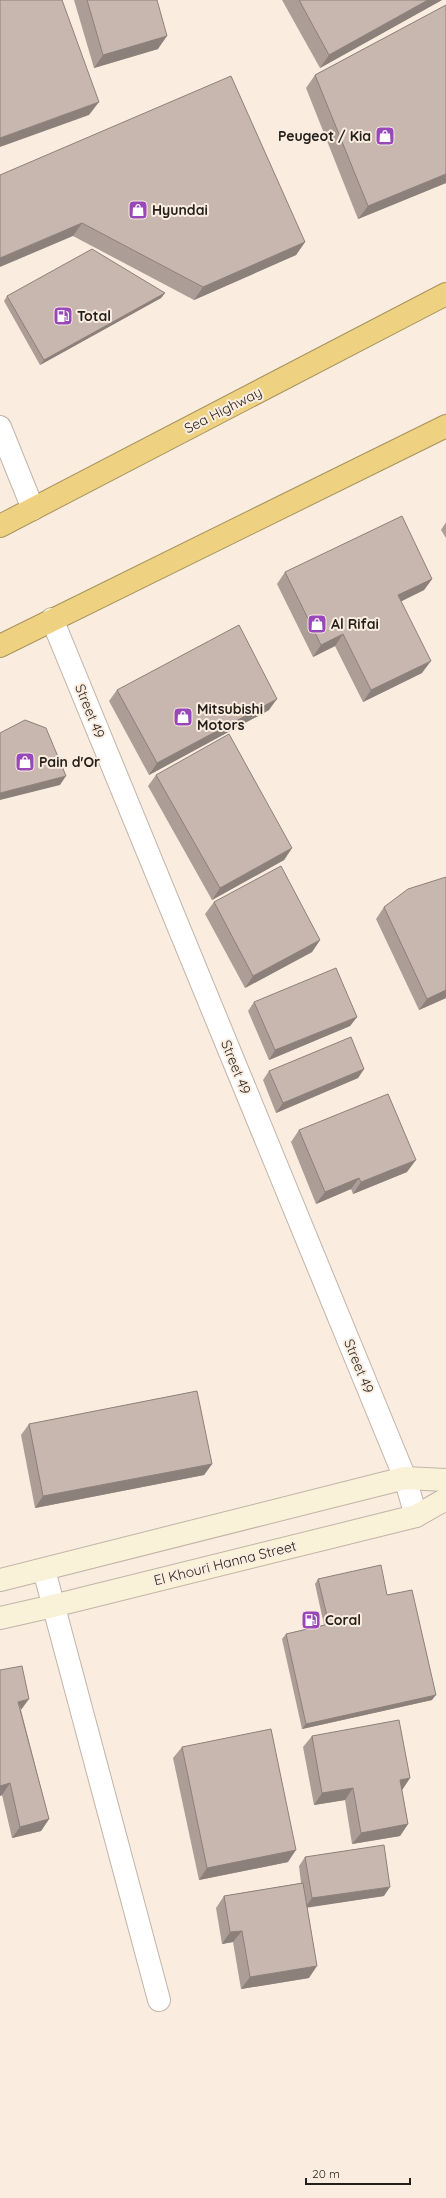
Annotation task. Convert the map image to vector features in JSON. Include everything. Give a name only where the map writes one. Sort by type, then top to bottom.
[{"type":"highway","name":"Sea Highway","points":[[0,526],[446,294]]},
{"type":"highway","points":[[0,646],[52,619],[446,426]]},
{"type":"street","points":[[0,428],[34,509]]},
{"type":"street","name":"Street 49","points":[[52,619],[405,1478],[416,1516]]},
{"type":"street","points":[[0,1580],[405,1478],[446,1480]]},
{"type":"street","name":"El Khouri Hanna Street","points":[[0,1618],[416,1516],[446,1499]]},
{"type":"street","points":[[44,1570],[159,2000]]},
{"type":"building","points":[[0,0],[62,0],[99,102],[0,138]]},
{"type":"building","points":[[87,0],[157,0],[167,36],[103,55]]},
{"type":"building","points":[[299,0],[428,0],[329,55]]},
{"type":"building","name":"Peugeot / Kia","points":[[446,5],[446,174],[368,206],[315,75]]},
{"type":"building","name":"Hyundai","points":[[231,76],[305,242],[203,287],[82,223],[0,258],[0,175]]},
{"type":"building","points":[[92,249],[165,293],[44,360],[7,296]]},
{"type":"building","points":[[402,516],[432,579],[398,595],[431,661],[371,690],[343,634],[321,645],[285,572]]},
{"type":"building","points":[[239,625],[277,699],[157,763],[117,690]]},
{"type":"building","name":"Pain d'Or","points":[[25,720],[46,728],[66,776],[0,793],[0,733]]},
{"type":"building","points":[[229,734],[292,848],[220,888],[156,775]]},
{"type":"building","points":[[281,866],[320,940],[253,976],[214,902]]},
{"type":"building","points":[[446,877],[446,990],[427,999],[384,907],[408,889]]},
{"type":"building","points":[[336,968],[357,1017],[275,1050],[254,1002]]},
{"type":"building","points":[[351,1037],[364,1069],[283,1103],[269,1071]]},
{"type":"building","points":[[388,1094],[416,1160],[361,1182],[359,1178],[325,1192],[299,1130]]},
{"type":"building","points":[[197,1391],[212,1464],[43,1496],[29,1424]]},
{"type":"building","points":[[381,1565],[387,1595],[412,1590],[436,1695],[306,1724],[286,1634],[329,1624],[318,1579]]},
{"type":"building","points":[[22,1666],[29,1699],[18,1702],[49,1819],[20,1827],[10,1783],[0,1786],[0,1670]]},
{"type":"building","points":[[399,1720],[410,1778],[400,1780],[408,1824],[361,1833],[353,1788],[322,1793],[312,1736]]},
{"type":"building","points":[[271,1729],[296,1850],[207,1868],[182,1747]]},
{"type":"building","points":[[384,1845],[390,1887],[312,1898],[305,1857]]},
{"type":"building","points":[[303,1883],[317,1966],[250,1977],[242,1931],[230,1932],[224,1896]]},
{"type":"place","name":"Peugeot / Kia","points":[[385,136]]},
{"type":"place","name":"Hyundai","points":[[138,210]]},
{"type":"place","name":"Total","points":[[63,316]]},
{"type":"place","name":"Al Rifai","points":[[317,624]]},
{"type":"place","name":"Mitsubishi Motors","points":[[183,717]]},
{"type":"place","name":"Pain d'Or","points":[[25,762]]},
{"type":"place","name":"Coral","points":[[311,1620]]}]
